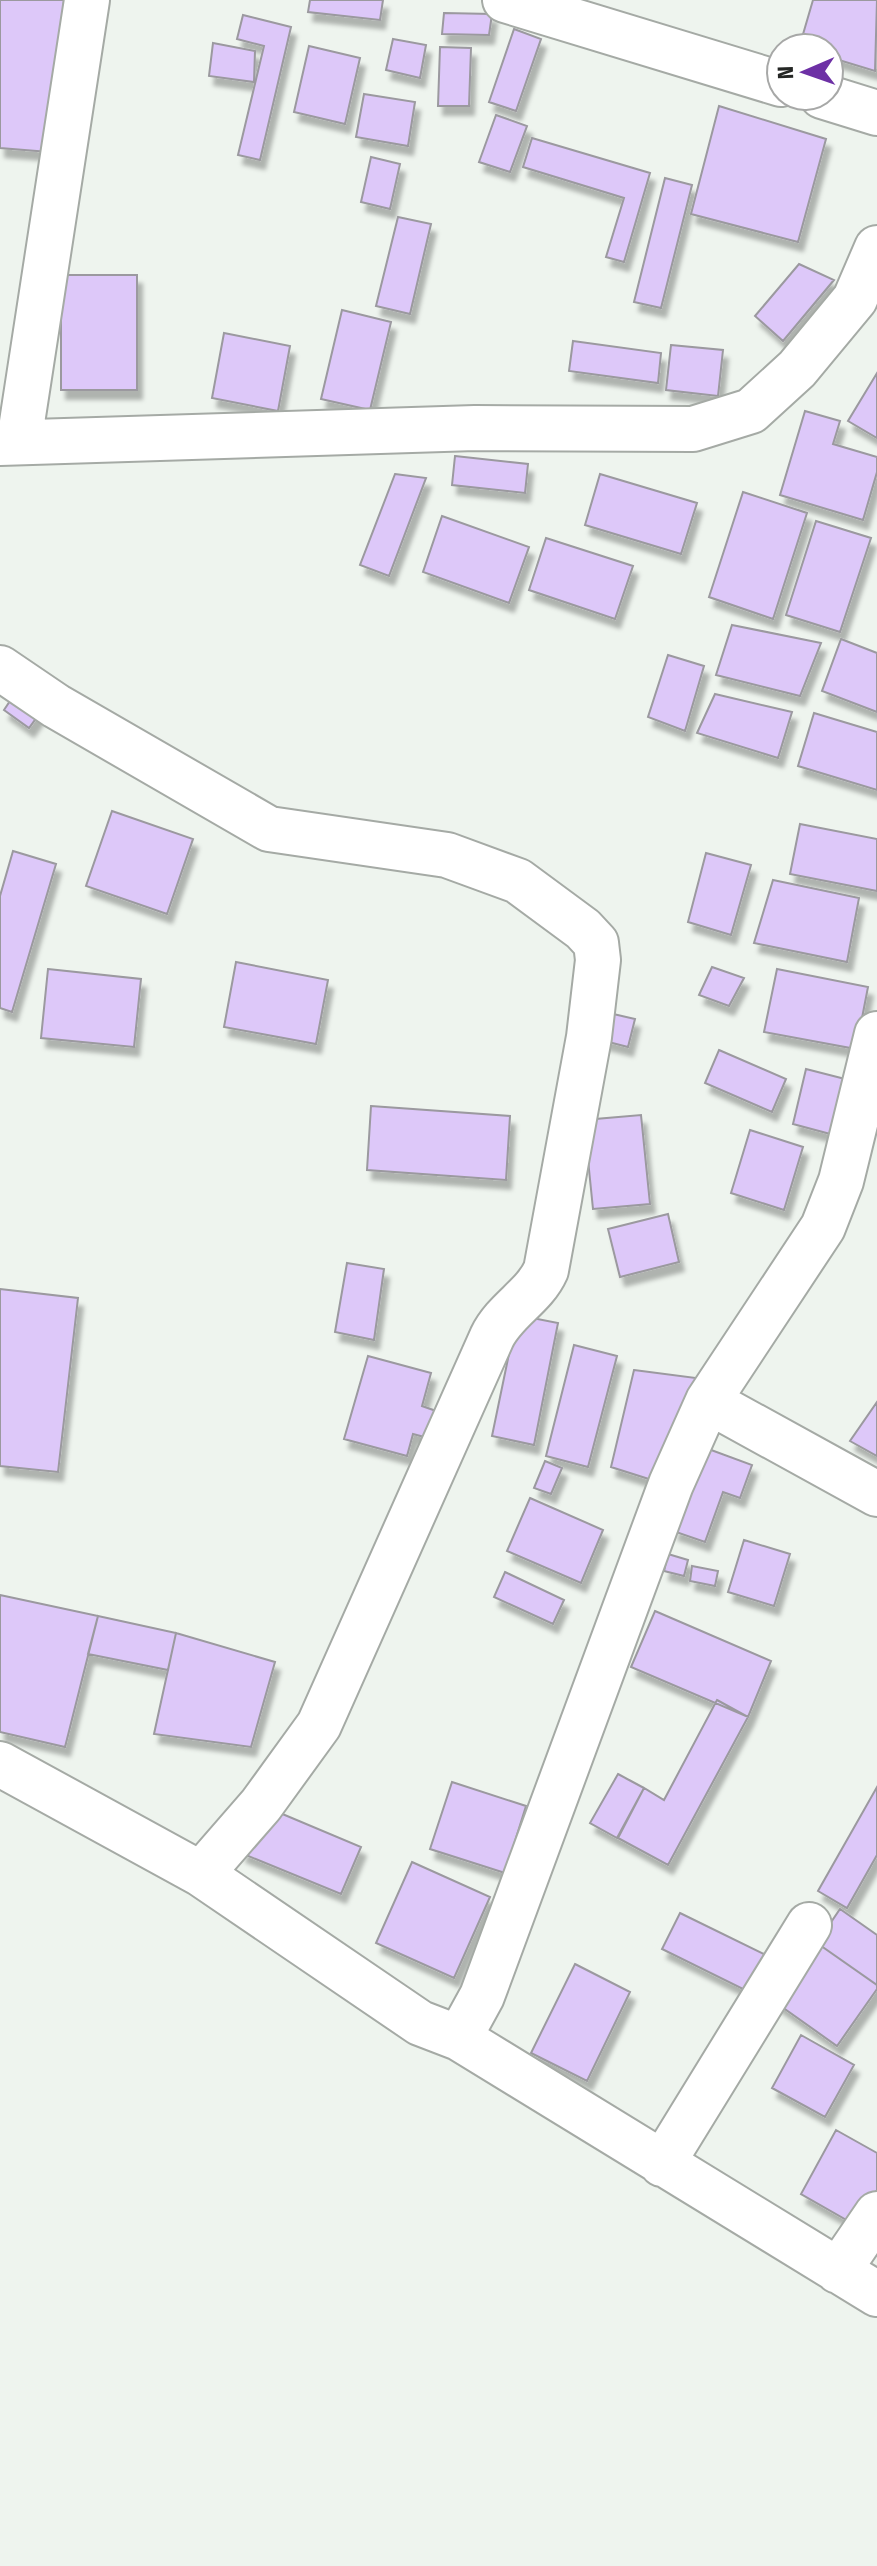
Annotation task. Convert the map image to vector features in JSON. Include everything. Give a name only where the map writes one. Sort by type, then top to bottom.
[{"type":"street","points":[[87,0],[9,442],[475,428],[693,429],[751,411],[866,306],[877,248]]},
{"type":"street","points":[[505,0],[765,79]]},
{"type":"street","points":[[845,103],[877,113]]},
{"type":"street","points":[[0,668],[56,706],[269,829],[447,855],[518,881],[583,929],[596,943],[598,960],[589,1037],[546,1270],[541,1282],[499,1322],[319,1725],[261,1805],[201,1874]]},
{"type":"street","points":[[459,2038],[482,1996],[671,1484],[708,1401],[823,1227],[841,1181],[877,1034]]},
{"type":"street","points":[[708,1401],[877,1494]]},
{"type":"street","points":[[0,1764],[201,1874],[420,2023],[459,2038],[877,2294]]},
{"type":"street","points":[[662,2164],[809,1925]]},
{"type":"street","points":[[838,2271],[877,2214]]},
{"type":"building","points":[[0,0],[64,0],[49,152],[0,148]]},
{"type":"building","points":[[310,0],[383,0],[380,20],[308,12]]},
{"type":"building","points":[[813,0],[877,0],[875,71],[845,62],[845,32],[804,32]]},
{"type":"building","points":[[444,13],[492,14],[489,35],[442,34]]},
{"type":"building","points":[[243,15],[291,27],[260,160],[238,155],[264,46],[237,39]]},
{"type":"building","points":[[514,29],[541,39],[516,111],[489,102]]},
{"type":"building","points":[[393,39],[426,45],[420,78],[386,70]]},
{"type":"building","points":[[213,43],[255,51],[254,82],[209,76]]},
{"type":"building","points":[[309,46],[360,58],[345,124],[294,112]]},
{"type":"building","points":[[440,47],[471,48],[469,106],[438,106]]},
{"type":"building","points":[[364,94],[415,102],[408,146],[356,137]]},
{"type":"building","points":[[719,106],[826,139],[798,242],[691,214]]},
{"type":"building","points":[[496,115],[527,126],[510,172],[479,162]]},
{"type":"building","points":[[532,138],[650,173],[624,262],[606,257],[624,198],[523,167]]},
{"type":"building","points":[[371,157],[400,164],[390,209],[361,202]]},
{"type":"building","points":[[665,178],[692,185],[661,308],[634,302]]},
{"type":"building","points":[[398,217],[431,224],[410,314],[376,306]]},
{"type":"building","points":[[799,264],[834,280],[783,341],[755,316]]},
{"type":"building","points":[[61,275],[137,275],[137,390],[61,390]]},
{"type":"building","points":[[342,310],[391,322],[370,410],[321,399]]},
{"type":"building","points":[[224,333],[290,346],[278,411],[212,398]]},
{"type":"building","points":[[573,341],[661,353],[658,383],[569,371]]},
{"type":"building","points":[[671,345],[723,350],[718,396],[666,390]]},
{"type":"building","points":[[877,373],[877,438],[848,421]]},
{"type":"building","points":[[805,411],[840,421],[833,444],[877,457],[877,472],[863,520],[780,495]]},
{"type":"building","points":[[455,456],[528,464],[525,493],[452,485]]},
{"type":"building","points":[[395,474],[426,478],[389,576],[360,565]]},
{"type":"building","points":[[600,474],[697,503],[681,554],[585,525]]},
{"type":"building","points":[[743,492],[807,513],[773,619],[709,597]]},
{"type":"building","points":[[442,516],[529,547],[509,603],[423,572]]},
{"type":"building","points":[[816,521],[871,538],[840,632],[786,615]]},
{"type":"building","points":[[546,538],[633,566],[615,619],[529,590]]},
{"type":"building","points":[[732,625],[821,643],[800,696],[716,675]]},
{"type":"building","points":[[841,639],[877,653],[877,712],[822,691]]},
{"type":"building","points":[[668,655],[704,666],[685,731],[648,717]]},
{"type":"building","points":[[16,692],[42,710],[29,728],[4,710]]},
{"type":"building","points":[[715,694],[792,712],[778,758],[697,733]]},
{"type":"building","points":[[814,713],[877,732],[877,790],[798,766]]},
{"type":"building","points":[[112,811],[193,839],[167,914],[86,886]]},
{"type":"building","points":[[800,824],[877,839],[877,891],[790,874]]},
{"type":"building","points":[[13,851],[56,864],[12,1012],[0,1008],[0,896]]},
{"type":"building","points":[[706,853],[751,865],[731,935],[688,922]]},
{"type":"building","points":[[773,880],[859,898],[847,962],[754,943]]},
{"type":"building","points":[[236,962],[328,980],[316,1044],[224,1027]]},
{"type":"building","points":[[712,967],[744,978],[729,1006],[699,995]]},
{"type":"building","points":[[48,969],[141,979],[134,1047],[41,1038]]},
{"type":"building","points":[[777,969],[868,987],[856,1049],[764,1032]]},
{"type":"building","points":[[596,1010],[635,1019],[628,1047],[589,1037]]},
{"type":"building","points":[[719,1050],[786,1079],[772,1112],[705,1083]]},
{"type":"building","points":[[806,1069],[849,1080],[834,1135],[793,1124]]},
{"type":"building","points":[[371,1106],[510,1116],[506,1180],[367,1170]]},
{"type":"building","points":[[641,1115],[650,1204],[593,1209],[584,1120]]},
{"type":"building","points":[[750,1130],[803,1147],[784,1210],[731,1193]]},
{"type":"building","points":[[668,1214],[679,1262],[620,1277],[608,1229]]},
{"type":"building","points":[[347,1263],[384,1269],[374,1340],[335,1332]]},
{"type":"building","points":[[0,1289],[78,1298],[58,1472],[0,1466]]},
{"type":"building","points":[[517,1315],[558,1323],[534,1445],[492,1436]]},
{"type":"building","points":[[574,1345],[617,1356],[588,1467],[546,1456]]},
{"type":"building","points":[[368,1356],[431,1373],[422,1406],[439,1412],[432,1439],[413,1434],[407,1456],[344,1439]]},
{"type":"building","points":[[634,1370],[696,1378],[652,1480],[611,1467]]},
{"type":"building","points":[[877,1402],[877,1456],[850,1441]]},
{"type":"building","points":[[703,1447],[752,1465],[740,1498],[723,1492],[705,1542],[673,1531]]},
{"type":"building","points":[[545,1461],[562,1468],[551,1494],[534,1488]]},
{"type":"building","points":[[530,1498],[603,1530],[581,1583],[507,1551]]},
{"type":"building","points":[[744,1540],[790,1554],[774,1606],[728,1592]]},
{"type":"building","points":[[668,1554],[688,1560],[684,1576],[664,1571]]},
{"type":"building","points":[[692,1566],[718,1571],[715,1586],[690,1581]]},
{"type":"building","points":[[505,1572],[564,1600],[553,1624],[494,1597]]},
{"type":"building","points":[[0,1595],[98,1616],[65,1747],[0,1732]]},
{"type":"building","points":[[655,1611],[771,1661],[748,1717],[631,1667]]},
{"type":"building","points":[[98,1616],[176,1633],[168,1670],[88,1654]]},
{"type":"building","points":[[176,1633],[275,1662],[251,1747],[154,1734]]},
{"type":"building","points":[[717,1700],[748,1717],[668,1865],[618,1838],[644,1788],[664,1800]]},
{"type":"building","points":[[618,1774],[644,1788],[617,1838],[590,1823]]},
{"type":"building","points":[[452,1782],[526,1806],[505,1873],[430,1849]]},
{"type":"building","points":[[877,1787],[877,1855],[847,1908],[818,1891]]},
{"type":"building","points":[[261,1805],[361,1847],[341,1894],[241,1853]]},
{"type":"building","points":[[412,1862],[490,1897],[454,1978],[376,1943]]},
{"type":"building","points":[[840,1909],[877,1935],[877,1985],[817,1943]]},
{"type":"building","points":[[680,1913],[766,1955],[749,1992],[662,1949]]},
{"type":"building","points":[[817,1943],[877,1985],[837,2046],[775,2002]]},
{"type":"building","points":[[575,1964],[630,1992],[587,2081],[531,2053]]},
{"type":"building","points":[[801,2035],[854,2065],[825,2117],[772,2088]]},
{"type":"building","points":[[836,2130],[877,2153],[877,2190],[857,2226],[801,2194]]}]
